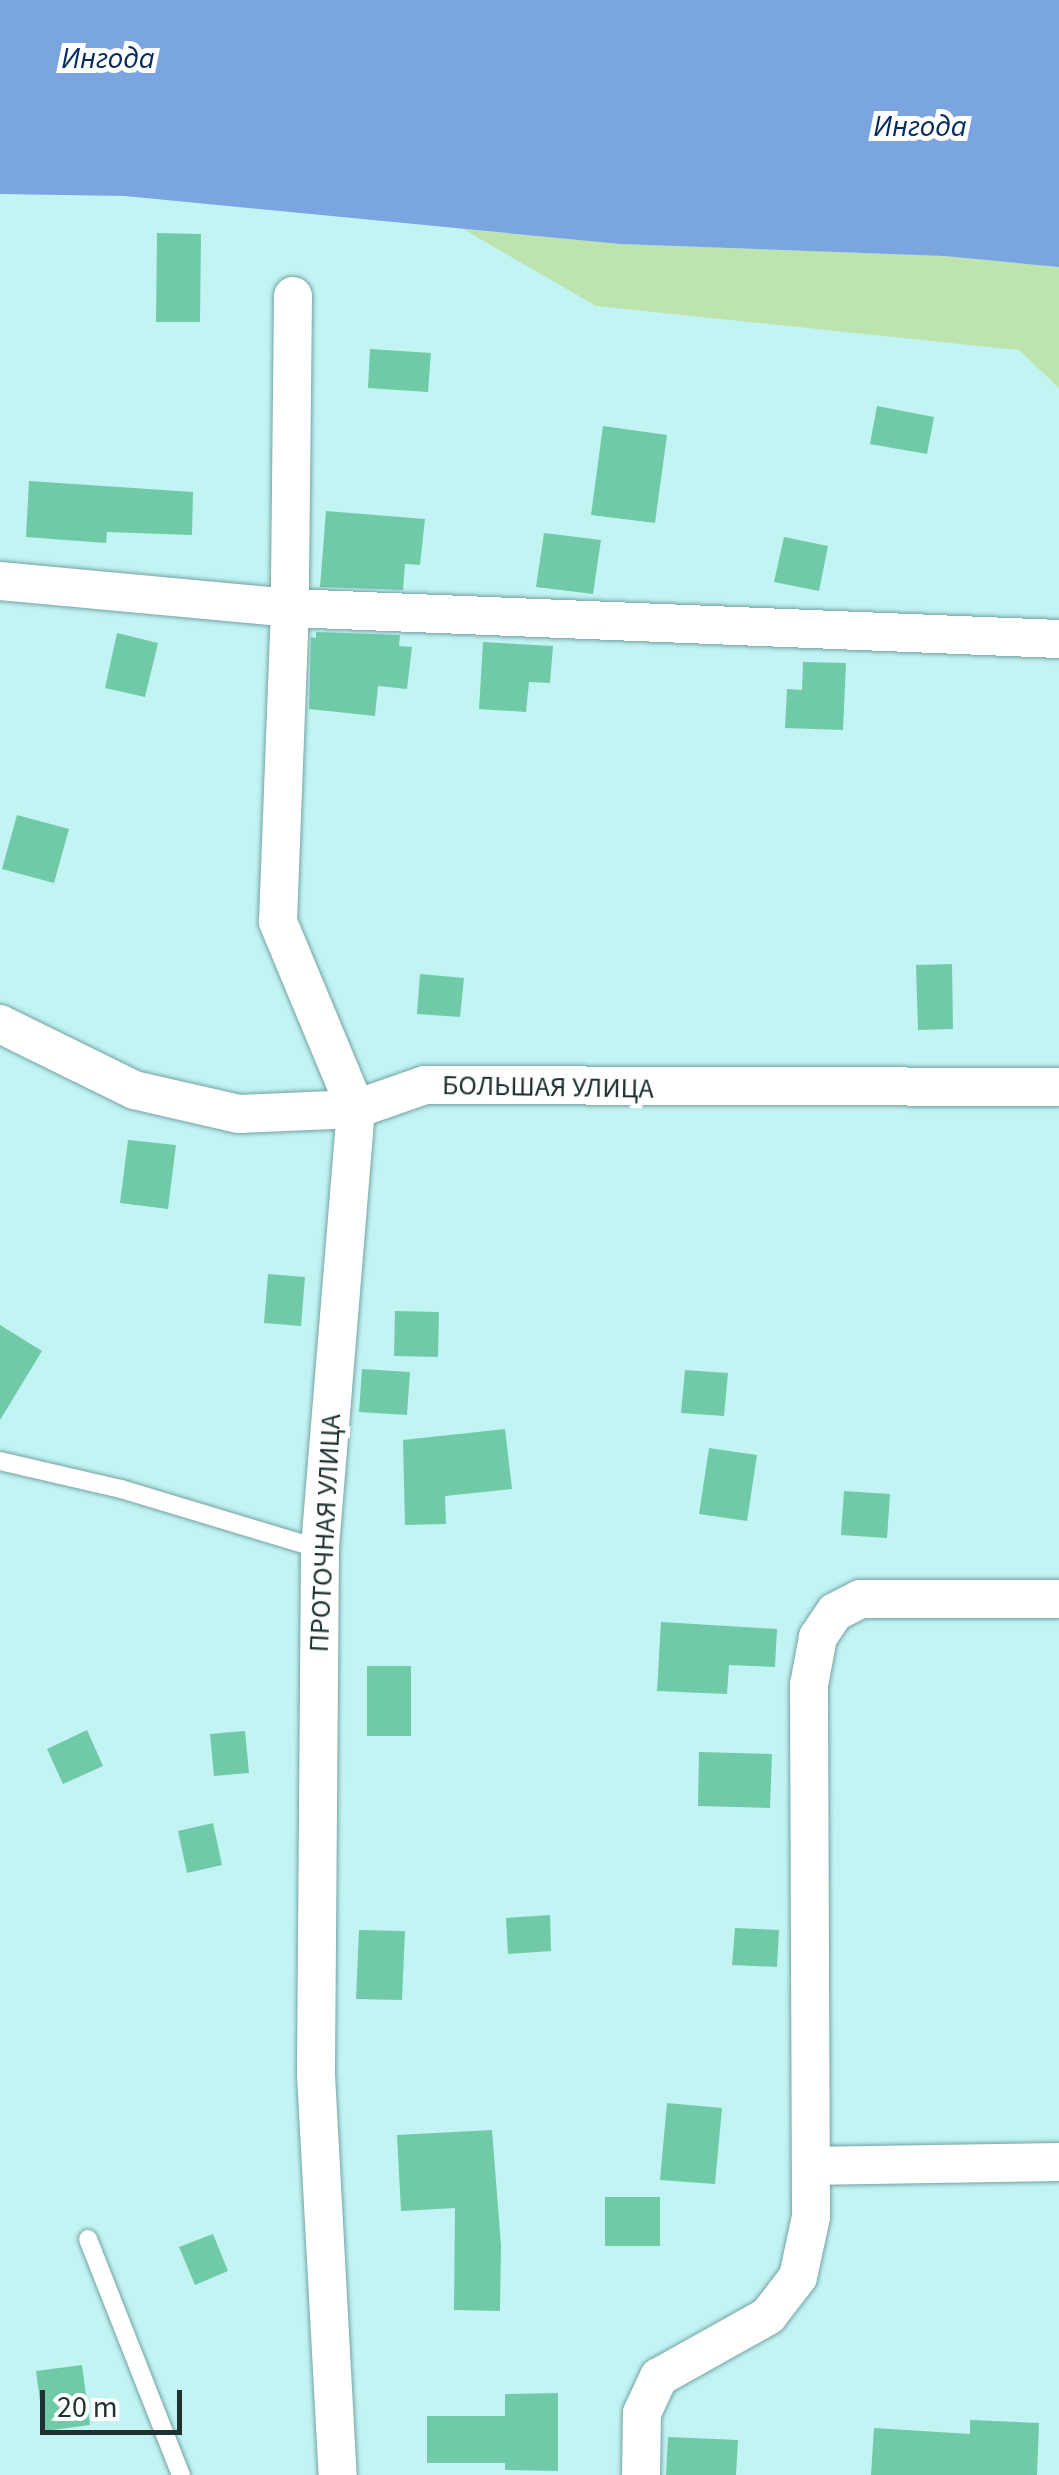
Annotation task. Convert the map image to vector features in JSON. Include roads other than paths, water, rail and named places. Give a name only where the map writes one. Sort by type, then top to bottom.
[{"type":"street","name":"ПРОТОЧНАЯ УЛИЦА","points":[[293,296],[290,608],[278,922],[356,1109],[320,1548],[316,2075],[338,2475]]},
{"type":"street","points":[[0,581],[290,608],[1059,638]]},
{"type":"street","name":"БОЛЬШАЯ УЛИЦА","points":[[0,1024],[134,1090],[239,1114],[356,1109],[425,1085],[1059,1087]]},
{"type":"street","points":[[641,2475],[642,2413],[658,2377],[768,2316],[798,2277],[812,2217],[809,1685],[818,1637],[835,1612],[860,1598],[1059,1599]]},
{"type":"street","points":[[811,2166],[1059,2162]]},
{"type":"lane","points":[[0,1461],[121,1489],[320,1548]]},
{"type":"lane","points":[[88,2239],[181,2475]]},
{"type":"water","name":"Ингода","points":[[0,0],[1059,0],[1059,267],[944,256],[620,244],[125,196],[0,194]]}]
